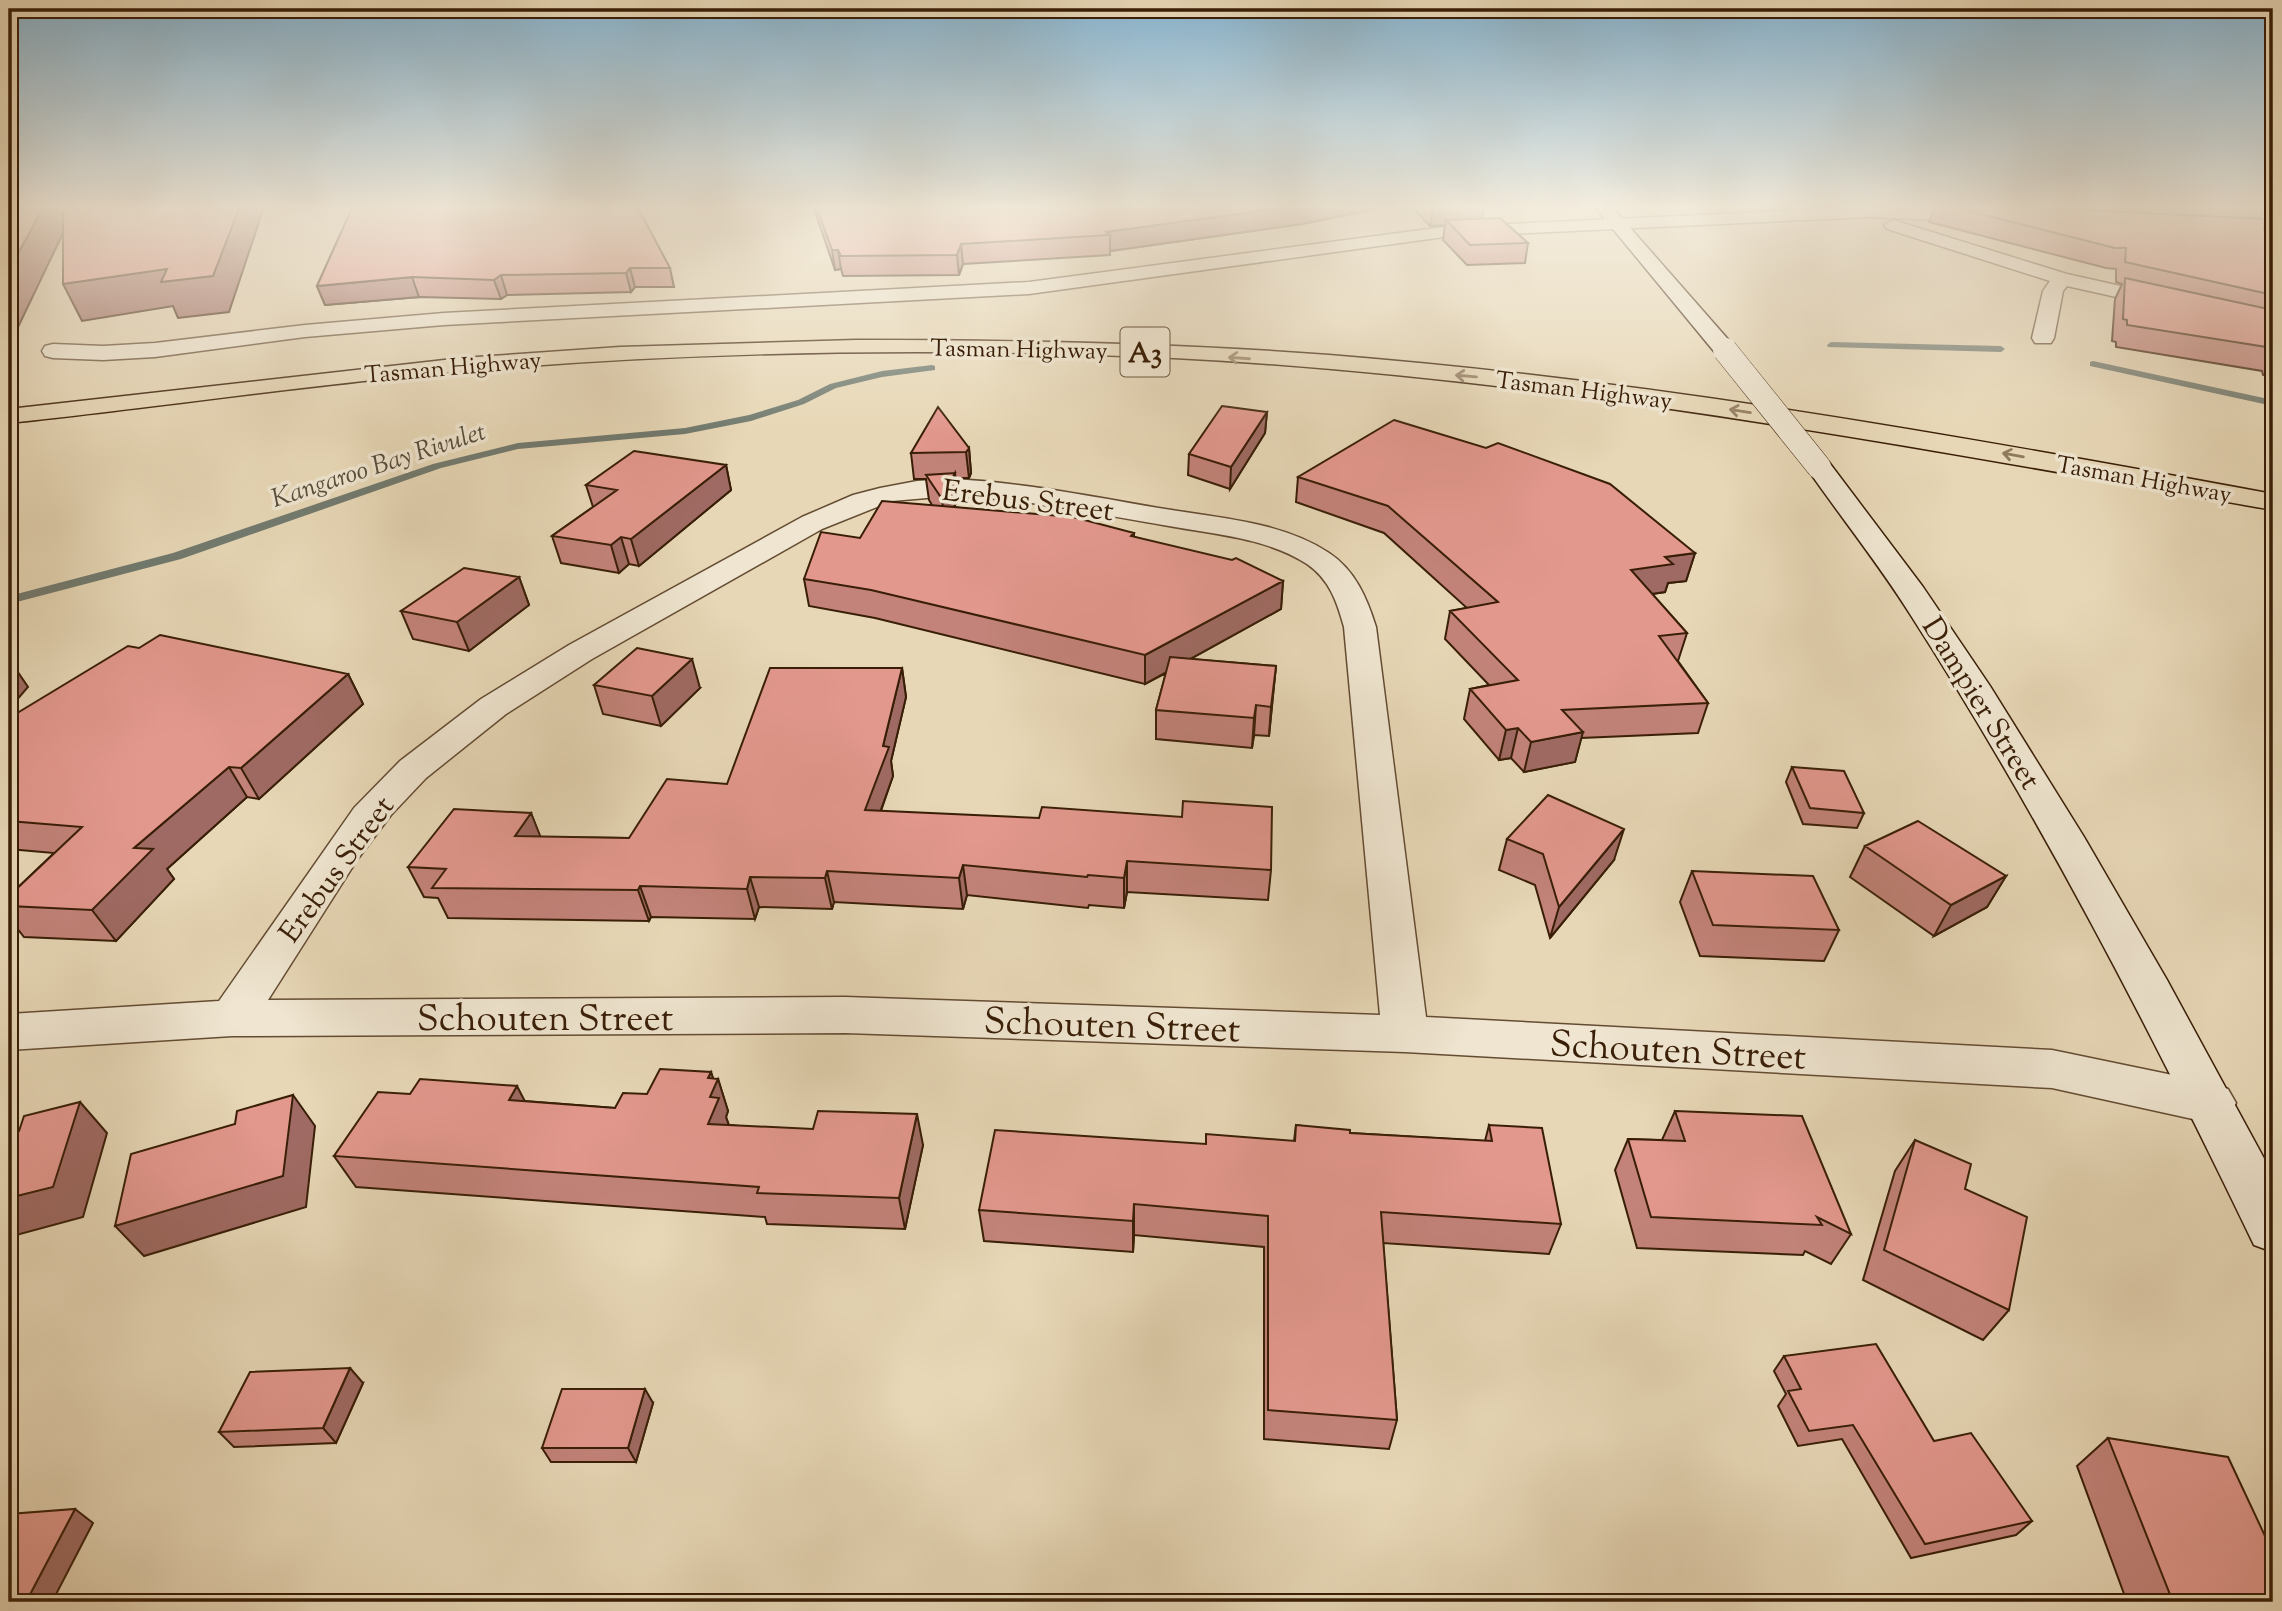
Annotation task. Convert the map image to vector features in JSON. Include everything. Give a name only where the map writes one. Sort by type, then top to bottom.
[{"type":"highway","name":"Tasman Highway","points":[[9,396],[265,365],[416,352],[737,331],[957,327],[1096,330],[1216,335],[1438,351],[1548,363]]},
{"type":"highway","name":"Tasman Highway","points":[[9,416],[387,372],[586,357],[833,347],[1018,347],[1326,363],[1554,384],[1917,438],[2273,502]]},
{"type":"highway","points":[[1725,384],[1792,394]]},
{"type":"street","points":[[53,351],[103,354],[155,350],[305,331],[444,318],[1029,288],[1086,281]]},
{"type":"street","name":"Dampier Street","points":[[1667,281],[1819,467],[1924,611],[2036,788],[2211,1103],[2273,1228]]},
{"type":"street","points":[[2043,338],[2053,291],[2060,281]]},
{"type":"street","points":[[2072,281],[2273,326]]},
{"type":"street","name":"Erebus Street","points":[[232,1018],[348,842],[376,807],[413,770],[474,719],[557,666],[835,511],[888,494],[945,487],[1013,492],[1241,531],[1300,548],[1336,572],[1354,600],[1360,626],[1405,1034]]},
{"type":"street","name":"Schouten Street","points":[[9,1032],[232,1018],[845,1015],[1405,1034],[2052,1069],[2211,1103]]},
{"type":"building","points":[[319,281],[368,281],[317,286]]},
{"type":"building","points":[[2125,281],[2140,281],[2273,310],[2273,348],[2127,325],[2127,320],[2123,319]]},
{"type":"building","points":[[2211,281],[2273,281],[2273,295]]},
{"type":"building","points":[[1222,406],[1267,412],[1231,467],[1189,454]]},
{"type":"building","points":[[938,407],[969,448],[966,452],[911,453]]},
{"type":"building","points":[[1394,420],[1486,448],[1498,443],[1610,484],[1695,553],[1665,557],[1673,564],[1631,570],[1687,633],[1659,636],[1708,703],[1562,710],[1583,732],[1531,742],[1518,728],[1506,730],[1470,689],[1518,680],[1450,611],[1498,602],[1388,506],[1298,477]]},
{"type":"building","points":[[634,451],[726,465],[631,539],[621,537],[611,545],[552,536],[617,490],[586,485]]},
{"type":"building","points":[[955,473],[942,499],[926,475]]},
{"type":"building","points":[[882,501],[1073,517],[1134,533],[1131,536],[1232,560],[1236,558],[1283,581],[1145,655],[871,590],[804,579],[821,532],[860,538]]},
{"type":"building","points":[[464,568],[519,577],[457,622],[401,611]]},
{"type":"building","points":[[160,635],[348,674],[241,768],[229,767],[134,848],[153,849],[92,910],[9,906],[9,896],[82,827],[9,821],[9,718],[128,646],[139,648]]},
{"type":"building","points":[[637,648],[692,659],[652,696],[594,685]]},
{"type":"building","points":[[1170,657],[1276,666],[1271,707],[1256,705],[1254,718],[1156,710]]},
{"type":"building","points":[[770,668],[902,668],[883,746],[889,747],[865,810],[1039,818],[1042,807],[1182,817],[1183,801],[1272,807],[1271,870],[1127,861],[1124,878],[963,865],[959,878],[827,871],[825,878],[750,877],[747,889],[640,886],[638,890],[432,888],[446,869],[408,867],[454,809],[531,813],[515,836],[629,838],[667,779],[727,784]]},
{"type":"building","points":[[1792,767],[1844,771],[1864,813],[1810,808]]},
{"type":"building","points":[[1548,795],[1624,829],[1559,907],[1543,854],[1507,839]]},
{"type":"building","points":[[1918,821],[2006,876],[1951,905],[1865,846]]},
{"type":"building","points":[[1692,871],[1813,876],[1839,930],[1713,925]]},
{"type":"building","points":[[660,1069],[711,1072],[708,1078],[718,1079],[710,1097],[719,1098],[708,1124],[813,1129],[818,1111],[917,1114],[899,1198],[757,1193],[759,1187],[334,1156],[378,1092],[410,1094],[420,1079],[517,1086],[509,1100],[615,1108],[623,1093],[647,1094]]},
{"type":"building","points":[[293,1095],[283,1176],[115,1226],[131,1154],[235,1124],[237,1111]]},
{"type":"building","points":[[80,1102],[53,1187],[9,1198],[9,1133],[19,1131],[24,1116]]},
{"type":"building","points":[[1675,1111],[1802,1116],[1851,1234],[1817,1217],[1822,1225],[1651,1217],[1628,1139],[1685,1141]]},
{"type":"building","points":[[1296,1125],[1350,1130],[1350,1133],[1492,1141],[1489,1125],[1542,1128],[1561,1224],[1381,1212],[1397,1420],[1268,1410],[1268,1216],[1134,1204],[1133,1221],[979,1210],[995,1130],[1206,1144],[1206,1134],[1295,1141]]},
{"type":"building","points":[[1915,1140],[1971,1164],[1965,1189],[2027,1217],[2009,1310],[1884,1250]]},
{"type":"building","points":[[1876,1344],[1934,1441],[1971,1433],[2032,1521],[1925,1544],[1853,1425],[1809,1431],[1788,1391],[1801,1389],[1784,1356]]},
{"type":"building","points":[[350,1368],[323,1428],[219,1432],[250,1372]]},
{"type":"building","points":[[562,1389],[645,1389],[628,1448],[542,1448]]},
{"type":"building","points":[[2108,1438],[2228,1457],[2273,1553],[2273,1602],[2173,1602]]},
{"type":"building","points":[[75,1509],[26,1602],[9,1602],[9,1514]]},
{"type":"waterway","name":"Kangaroo Bay Rivulet","points":[[1831,345],[2001,349]]},
{"type":"waterway","name":"Kangaroo Bay Rivulet","points":[[2093,364],[2273,403]]},
{"type":"waterway","name":"Kangaroo Bay Rivulet","points":[[9,600],[177,556],[437,466],[518,446],[685,431],[751,418],[801,402],[833,386],[882,374],[932,368]]}]
